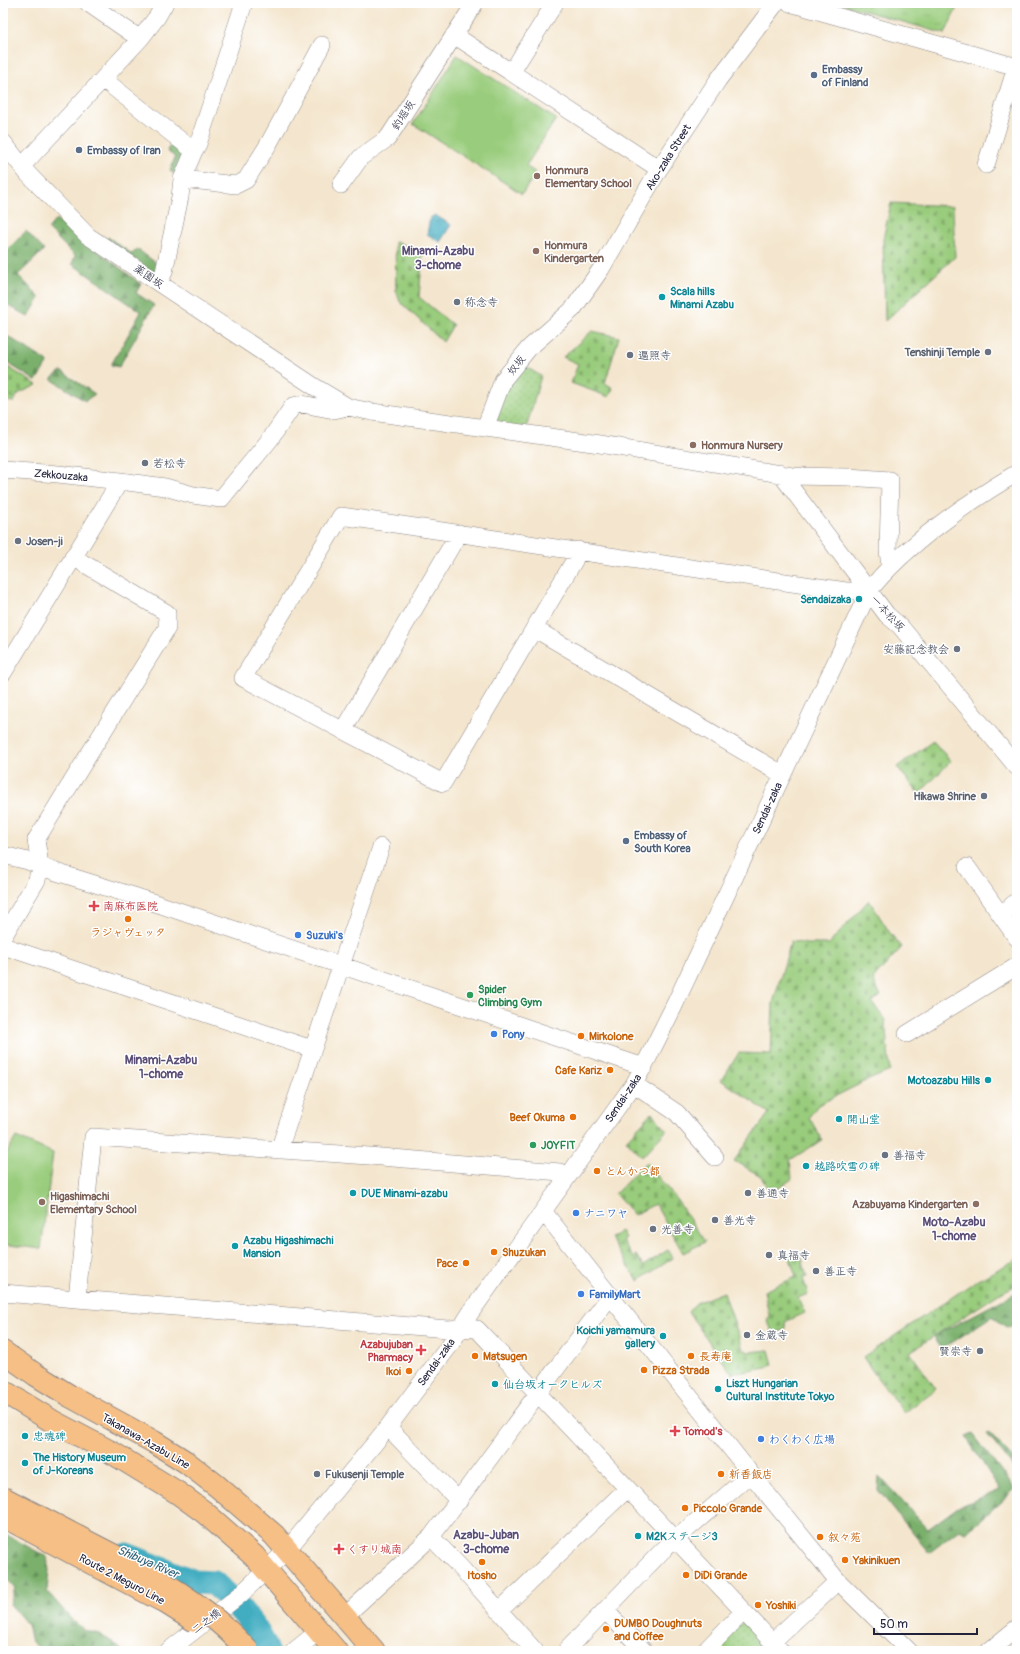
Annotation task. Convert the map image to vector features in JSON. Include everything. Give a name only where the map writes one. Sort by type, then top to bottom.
[{"type":"main road","name":"Takanawa-Azabu Line","points":[[3,1352],[70,1396],[154,1442],[186,1462],[241,1505],[287,1550],[374,1651]]},
{"type":"main road","points":[[3,1391],[52,1421],[111,1452],[178,1494],[222,1526],[267,1570],[336,1651]]},
{"type":"main road","name":"Route 2 Meguro Line","points":[[3,1498],[145,1571],[174,1589],[226,1628],[248,1651]]},
{"type":"main road","name":"Route 2 Meguro Line","points":[[3,1516],[163,1601],[211,1632],[234,1651]]},
{"type":"street","points":[[88,3],[140,39]]},
{"type":"street","points":[[23,165],[140,39],[157,17],[165,3]]},
{"type":"street","points":[[159,283],[164,272],[180,197],[182,179],[198,144],[244,3]]},
{"type":"street","name":"釣堀坂","points":[[341,185],[361,156],[388,138],[475,3]]},
{"type":"street","points":[[511,73],[555,3]]},
{"type":"street","name":"Ako-zaka Street","points":[[566,315],[573,309],[601,269],[659,169],[718,80],[776,3]]},
{"type":"street","points":[[790,3],[1016,67],[986,165]]},
{"type":"street","points":[[454,35],[659,169]]},
{"type":"street","points":[[182,179],[236,185],[246,180],[268,145],[322,45]]},
{"type":"street","points":[[102,79],[194,151]]},
{"type":"street","name":"薬園坂","points":[[3,142],[23,165],[28,174],[88,236],[315,387],[348,407]]},
{"type":"street","name":"奴坂","points":[[485,428],[503,380],[529,348],[566,315]]},
{"type":"street","points":[[315,387],[302,404],[334,410],[348,407],[372,412],[600,444],[792,476],[848,477],[890,480],[888,550],[890,567]]},
{"type":"street","name":"Zekkouzaka","points":[[3,470],[120,481],[165,487],[193,495],[221,499],[271,438],[293,406],[302,404]]},
{"type":"street","name":"一本松坂","points":[[780,473],[887,615],[900,626],[1017,767]]},
{"type":"street","name":"Sendai-zaka","points":[[267,1570],[287,1550],[388,1427],[450,1346],[568,1175],[634,1084],[644,1067],[869,591],[890,567],[924,537],[1017,473]]},
{"type":"street","points":[[3,673],[120,481]]},
{"type":"street","points":[[578,550],[574,561],[535,629],[443,783],[243,678],[341,516],[578,550],[846,591],[869,591]]},
{"type":"street","points":[[343,730],[459,533]]},
{"type":"street","points":[[3,937],[37,880],[40,865],[36,840],[167,628],[167,613],[73,557]]},
{"type":"street","points":[[535,629],[782,775]]},
{"type":"street","points":[[279,1150],[381,847]]},
{"type":"street","points":[[3,856],[40,865],[56,872],[134,896],[644,1067]]},
{"type":"street","points":[[967,867],[1017,938]]},
{"type":"street","points":[[1001,915],[1017,901]]},
{"type":"street","points":[[3,946],[312,1049]]},
{"type":"street","points":[[907,1034],[1017,966]]},
{"type":"street","points":[[634,1084],[677,1113],[715,1157]]},
{"type":"street","points":[[77,1299],[93,1137],[544,1170],[560,1172],[568,1175]]},
{"type":"street","points":[[543,1211],[612,1296],[751,1474],[838,1581],[909,1651]]},
{"type":"street","points":[[3,1293],[119,1301],[448,1329],[477,1329],[776,1646],[838,1581]]},
{"type":"street","points":[[345,1616],[432,1537],[605,1303],[612,1296]]},
{"type":"street","points":[[3,1404],[52,1421]]},
{"type":"street","points":[[388,1427],[459,1500]]},
{"type":"street","points":[[566,1651],[674,1539],[751,1474]]},
{"type":"street","points":[[499,1611],[627,1489]]},
{"type":"street","points":[[432,1537],[534,1651]]},
{"type":"street","name":"二之橋","points":[[174,1646],[248,1588],[267,1570]]},
{"type":"street","points":[[605,1610],[644,1651]]},
{"type":"street","points":[[705,1651],[743,1612]]},
{"type":"street","points":[[989,1651],[1017,1628]]},
{"type":"street","points":[[294,1651],[319,1631]]},
{"type":"green space","points":[[837,3],[959,3],[945,34]]},
{"type":"green space","points":[[457,55],[556,119],[526,166],[536,173],[522,194],[413,124]]},
{"type":"green space","points":[[169,146],[184,149],[174,174],[170,171],[175,157],[167,151]]},
{"type":"green space","points":[[891,203],[953,206],[955,257],[885,321],[883,239]]},
{"type":"green space","points":[[56,219],[141,284],[136,293],[154,305],[119,367],[111,365],[141,312],[72,264],[75,256],[48,229]]},
{"type":"green space","points":[[26,231],[44,250],[18,275],[40,298],[28,317],[3,302],[3,254]]},
{"type":"green space","points":[[108,237],[132,254],[137,249],[159,265],[155,274],[107,240]]},
{"type":"green space","points":[[395,242],[423,251],[419,297],[453,325],[443,342],[400,302],[396,290]]},
{"type":"green space","points":[[592,331],[619,337],[605,383],[613,388],[609,397],[571,383],[578,364],[563,357]]},
{"type":"green space","points":[[3,333],[48,362],[36,381],[3,360]]},
{"type":"green space","points":[[3,364],[37,385],[18,394],[14,402],[3,401]]},
{"type":"green space","points":[[523,365],[541,376],[526,429],[491,423],[505,386]]},
{"type":"green space","points":[[61,371],[95,394],[85,401],[51,379]]},
{"type":"green space","points":[[933,741],[951,761],[919,794],[897,767]]},
{"type":"green space","points":[[869,900],[890,933],[902,947],[873,979],[881,996],[872,1002],[885,1020],[890,1071],[818,1105],[809,1117],[822,1140],[790,1160],[792,1179],[770,1194],[761,1176],[734,1161],[769,1113],[721,1080],[739,1053],[771,1054],[773,1003],[791,941],[807,944],[829,944]]},
{"type":"green space","points":[[652,1113],[667,1130],[642,1157],[626,1140]]},
{"type":"green space","points":[[16,1137],[53,1153],[41,1249],[3,1244],[3,1166],[5,1156]]},
{"type":"green space","points":[[646,1162],[676,1199],[705,1242],[683,1253],[655,1204],[634,1215],[615,1194]]},
{"type":"green space","points":[[621,1231],[625,1238],[622,1240],[633,1257],[636,1255],[643,1266],[668,1250],[673,1258],[638,1281],[610,1238]]},
{"type":"green space","points":[[800,1251],[807,1277],[803,1278],[808,1294],[798,1298],[805,1313],[785,1322],[786,1329],[774,1334],[767,1321],[769,1315],[764,1291],[796,1277],[789,1255]]},
{"type":"green space","points":[[1017,1259],[1017,1285],[1000,1293],[910,1352],[936,1389],[904,1413],[863,1357],[976,1281]]},
{"type":"green space","points":[[724,1292],[743,1349],[749,1352],[769,1350],[773,1364],[767,1368],[732,1374],[688,1312],[696,1303]]},
{"type":"green space","points":[[1017,1292],[1017,1328],[1006,1327],[992,1316],[941,1350],[934,1336]]},
{"type":"green space","points":[[989,1433],[1017,1463],[1017,1472],[987,1434]]},
{"type":"green space","points":[[973,1434],[1015,1489],[966,1533],[960,1529],[929,1553],[878,1490],[879,1476],[928,1529],[958,1507],[1000,1490],[966,1437]]},
{"type":"green space","points":[[3,1533],[47,1557],[49,1570],[47,1591],[71,1619],[84,1630],[99,1634],[114,1643],[123,1651],[43,1651],[32,1642],[28,1625],[10,1604],[15,1588],[3,1574]]},
{"type":"green space","points":[[746,1622],[774,1651],[713,1651],[739,1625]]},
{"type":"water","points":[[435,215],[451,225],[440,242],[427,234],[430,218]]},
{"type":"waterway","name":"Shibuya River","points":[[127,1555],[195,1582],[214,1583],[237,1606],[251,1623],[267,1651]]},
{"type":"place","name":"Embassy of Finland","points":[[814,75]]},
{"type":"place","name":"Embassy of Iran","points":[[79,150]]},
{"type":"place","name":"Honmura Elementary School","points":[[537,176]]},
{"type":"place","name":"Honmura Kindergarten","points":[[536,251]]},
{"type":"place","name":"Scala hills Minami Azabu","points":[[662,297]]},
{"type":"place","name":"称念寺","points":[[457,302]]},
{"type":"place","name":"Tenshinji Temple","points":[[988,352]]},
{"type":"place","name":"遍照寺","points":[[630,355]]},
{"type":"place","name":"Honmura Nursery","points":[[693,445]]},
{"type":"place","name":"若松寺","points":[[145,463]]},
{"type":"place","name":"Josen-ji","points":[[18,541]]},
{"type":"place","name":"Sendaizaka","points":[[859,599]]},
{"type":"place","name":"安藤記念教会","points":[[957,649]]},
{"type":"place","name":"Hikawa Shrine","points":[[984,796]]},
{"type":"place","name":"Embassy of South Korea","points":[[626,841]]},
{"type":"place","name":"南麻布医院","points":[[94,906]]},
{"type":"place","name":"ラジャヴェッタ","points":[[128,919]]},
{"type":"place","name":"Suzuki's","points":[[298,935]]},
{"type":"place","name":"Spider Climbing Gym","points":[[470,995]]},
{"type":"place","name":"Pony","points":[[494,1034]]},
{"type":"place","name":"Mirkolone","points":[[581,1036]]},
{"type":"place","name":"Cafe Kariz","points":[[610,1070]]},
{"type":"place","name":"Motoazabu Hills","points":[[988,1080]]},
{"type":"place","name":"Beef Okuma","points":[[573,1117]]},
{"type":"place","name":"開山堂","points":[[839,1119]]},
{"type":"place","name":"JOYFIT","points":[[533,1145]]},
{"type":"place","name":"善福寺","points":[[885,1155]]},
{"type":"place","name":"越路吹雪の碑","points":[[806,1166]]},
{"type":"place","name":"とんかつ都","points":[[597,1171]]},
{"type":"place","name":"DUE Minami-azabu","points":[[353,1193]]},
{"type":"place","name":"善通寺","points":[[748,1193]]},
{"type":"place","name":"Higashimachi Elementary School","points":[[42,1202]]},
{"type":"place","name":"Azabuyama Kindergarten","points":[[976,1204]]},
{"type":"place","name":"ナニワヤ","points":[[576,1213]]},
{"type":"place","name":"善光寺","points":[[715,1220]]},
{"type":"place","name":"光善寺","points":[[653,1229]]},
{"type":"place","name":"Azabu Higashimachi Mansion","points":[[235,1246]]},
{"type":"place","name":"Shuzukan","points":[[494,1252]]},
{"type":"place","name":"真福寺","points":[[769,1255]]},
{"type":"place","name":"Pace","points":[[466,1263]]},
{"type":"place","name":"善正寺","points":[[816,1271]]},
{"type":"place","name":"FamilyMart","points":[[581,1294]]},
{"type":"place","name":"金蔵寺","points":[[747,1335]]},
{"type":"place","name":"Koichi yamamura gallery","points":[[663,1336]]},
{"type":"place","name":"Azabujuban Pharmacy","points":[[421,1350]]},
{"type":"place","name":"賢崇寺","points":[[980,1351]]},
{"type":"place","name":"Matsugen","points":[[475,1356]]},
{"type":"place","name":"長寿庵","points":[[691,1356]]},
{"type":"place","name":"Pizza Strada","points":[[644,1370]]},
{"type":"place","name":"Ikoi","points":[[409,1371]]},
{"type":"place","name":"仙台坂オークヒルズ","points":[[495,1384]]},
{"type":"place","name":"Liszt Hungarian Cultural Institute Tokyo","points":[[718,1389]]},
{"type":"place","name":"Tomod's","points":[[675,1431]]},
{"type":"place","name":"忠魂碑","points":[[25,1436]]},
{"type":"place","name":"わくわく広場","points":[[761,1439]]},
{"type":"place","name":"The History Museum of J-Koreans","points":[[25,1463]]},
{"type":"place","name":"Fukusenji Temple","points":[[317,1474]]},
{"type":"place","name":"新香飯店","points":[[721,1474]]},
{"type":"place","name":"Piccolo Grande","points":[[685,1508]]},
{"type":"place","name":"M2Kステージ3","points":[[638,1536]]},
{"type":"place","name":"叙々苑","points":[[820,1537]]},
{"type":"place","name":"くすり城南","points":[[339,1549]]},
{"type":"place","name":"Yakinikuen","points":[[845,1560]]},
{"type":"place","name":"Itosho","points":[[482,1562]]},
{"type":"place","name":"DiDi Grande","points":[[686,1575]]},
{"type":"place","name":"Yoshiki","points":[[758,1605]]},
{"type":"place","name":"DUMBO Doughnuts and Coffee","points":[[606,1629]]},
{"type":"district","name":"Minami-Azabu 3-chome","points":[[438,258]]},
{"type":"district","name":"Minami-Azabu 1-chome","points":[[161,1067]]},
{"type":"district","name":"Moto-Azabu 1-chome","points":[[954,1229]]},
{"type":"district","name":"Azabu-Juban 3-chome","points":[[486,1542]]}]
